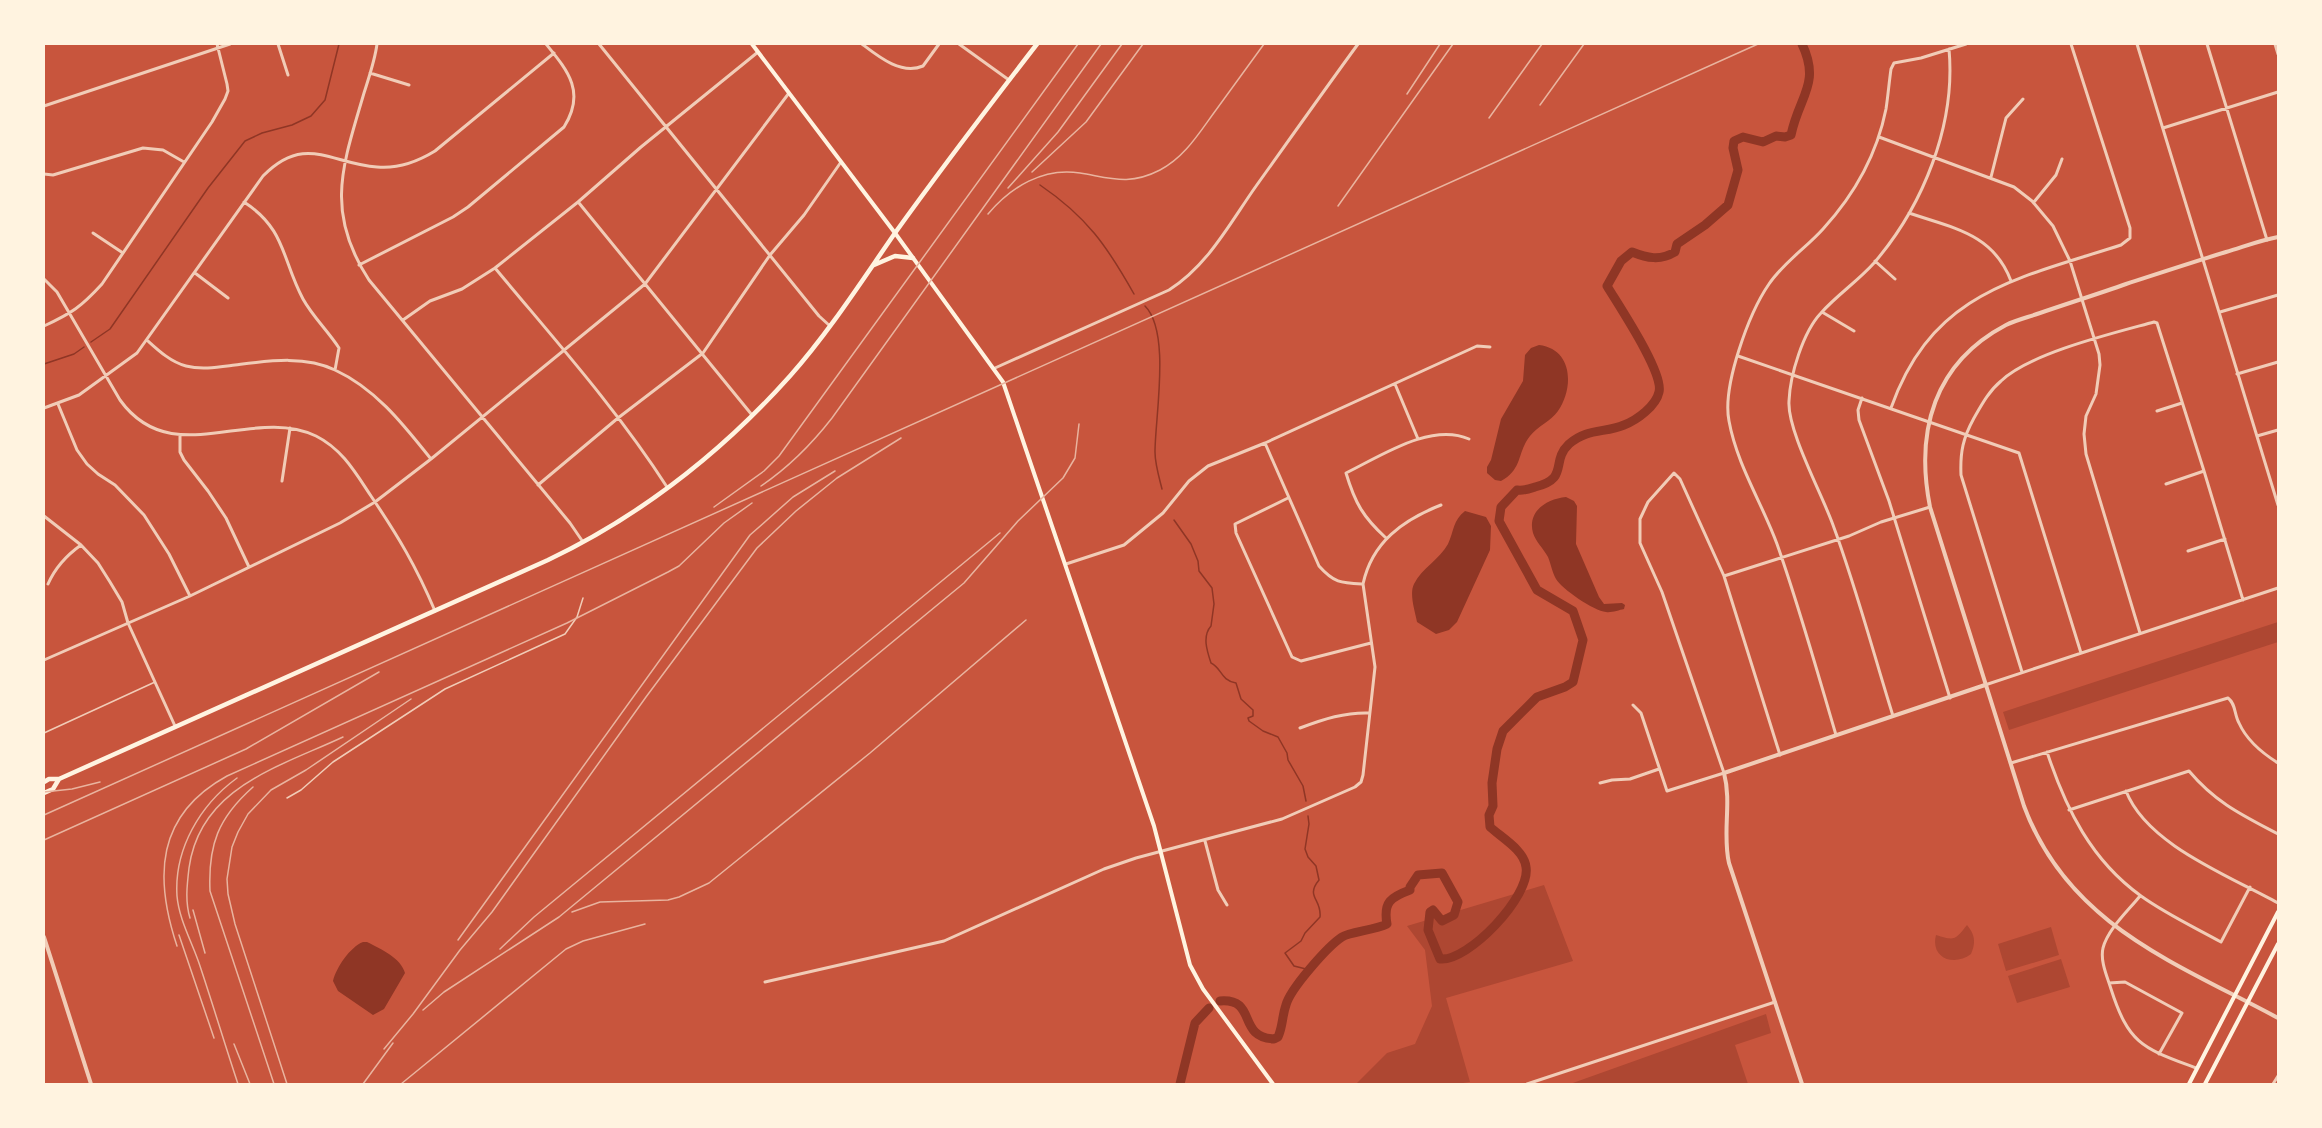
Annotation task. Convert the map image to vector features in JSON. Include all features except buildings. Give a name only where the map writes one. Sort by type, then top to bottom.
[{"type":"main road","points":[[752,44],[896,233],[995,368],[1007,393],[1162,852],[1183,942],[1193,972],[1273,1084]]},
{"type":"main road","points":[[44,782],[49,779],[59,779],[176,727],[583,542],[668,487],[752,415],[787,379],[830,326],[896,233],[1037,44]]},
{"type":"main road","points":[[874,264],[895,256],[913,258]]},
{"type":"main road","points":[[44,793],[53,789],[59,779]]},
{"type":"main road","points":[[2189,1084],[2278,912]]},
{"type":"main road","points":[[2205,1084],[2278,944]]},
{"type":"street","points":[[44,106],[218,45],[230,44]]},
{"type":"street","points":[[278,44],[288,75]]},
{"type":"street","points":[[377,44],[345,161],[340,191],[342,216],[349,243],[359,265],[583,542]]},
{"type":"street","points":[[359,265],[468,207],[564,127],[572,112],[574,87],[565,66],[546,44]]},
{"type":"street","points":[[598,44],[819,316],[830,326]]},
{"type":"street","points":[[862,44],[888,62],[906,70],[923,66],[939,44]]},
{"type":"street","points":[[959,44],[1009,80]]},
{"type":"street","points":[[995,368],[1169,290],[1187,279],[1226,231],[1358,44]]},
{"type":"street","points":[[1836,735],[1781,557],[1745,472],[1729,420],[1730,386],[1749,324],[1764,291],[1784,266],[1823,230],[1848,199],[1862,175],[1878,137],[1894,63],[1966,44]]},
{"type":"street","points":[[1891,408],[1905,372],[1935,331],[1964,305],[2011,281],[2121,245],[2130,238],[2130,228],[2071,44]]},
{"type":"street","points":[[2137,44],[2278,505]]},
{"type":"street","points":[[2207,44],[2267,240]]},
{"type":"street","points":[[2275,44],[2278,54]]},
{"type":"street","points":[[44,326],[71,314],[82,306],[102,284],[212,122],[228,92],[218,45]]},
{"type":"street","points":[[1893,716],[1838,539],[1792,424],[1788,405],[1793,374],[1809,329],[1822,312],[1875,261],[1909,213],[1935,156],[1948,99],[1949,49]]},
{"type":"street","points":[[403,320],[430,301],[468,286],[495,267],[578,202],[758,52]]},
{"type":"street","points":[[44,408],[79,395],[137,353],[148,341],[268,171],[289,157],[312,152],[369,166],[386,167],[407,164],[426,157],[554,53]]},
{"type":"street","points":[[370,73],[409,85]]},
{"type":"street","points":[[2163,128],[2278,92]]},
{"type":"street","points":[[44,660],[190,596],[340,524],[375,502],[645,284],[789,93]]},
{"type":"street","points":[[1991,177],[2006,118],[2023,99]]},
{"type":"street","points":[[1878,137],[1935,156],[2014,187],[2034,202],[2053,226],[2070,261],[2096,339],[2100,364],[2096,394],[2086,416],[2084,434],[2086,454],[2140,633]]},
{"type":"street","points":[[44,174],[53,175],[143,148],[163,150],[184,162]]},
{"type":"street","points":[[2034,202],[2056,175],[2062,159]]},
{"type":"street","points":[[538,485],[618,418],[703,352],[771,255],[842,162]]},
{"type":"street","points":[[244,202],[257,210],[273,226],[303,299],[339,348],[335,370]]},
{"type":"street","points":[[578,202],[703,352],[752,415]]},
{"type":"street","points":[[1909,213],[1981,240],[1998,255],[2011,281]]},
{"type":"street","points":[[93,233],[123,253]]},
{"type":"street","points":[[2278,237],[2008,324],[1978,343],[1947,378],[1928,420],[1924,455],[1930,507],[2027,815],[2045,850],[2076,892],[2115,928],[2278,1018]]},
{"type":"street","points":[[1875,261],[1895,279]]},
{"type":"street","points":[[495,267],[618,418],[668,487]]},
{"type":"street","points":[[195,273],[228,298]]},
{"type":"street","points":[[44,279],[57,292],[71,314],[125,407],[138,419],[154,428],[180,436],[272,427],[290,428],[315,436],[336,449],[348,461],[405,546],[435,611]]},
{"type":"street","points":[[2220,312],[2278,295]]},
{"type":"street","points":[[1822,312],[1854,331]]},
{"type":"street","points":[[2022,672],[1961,475],[1960,454],[1965,433],[1989,392],[2013,371],[2026,363],[2096,339],[2154,322],[2161,332],[2242,600]]},
{"type":"street","points":[[148,341],[168,358],[185,366],[196,368],[298,361],[310,362],[335,370],[381,401],[431,459]]},
{"type":"street","points":[[1066,564],[1124,545],[1163,513],[1189,481],[1208,466],[1265,443],[1477,346],[1490,346]]},
{"type":"street","points":[[1738,356],[2019,453],[2081,652]]},
{"type":"street","points":[[2238,374],[2278,362]]},
{"type":"street","points":[[1395,384],[1418,439]]},
{"type":"street","points":[[1862,398],[1858,420],[1894,518],[1950,698]]},
{"type":"street","points":[[2157,411],[2182,403]]},
{"type":"street","points":[[58,404],[82,457],[98,474],[128,497],[144,515],[169,554],[190,596]]},
{"type":"street","points":[[282,481],[290,428]]},
{"type":"street","points":[[2257,436],[2278,430]]},
{"type":"street","points":[[1386,538],[1366,521],[1346,473],[1418,439],[1445,433],[1469,439]]},
{"type":"street","points":[[180,436],[180,452],[183,460],[226,518],[249,567]]},
{"type":"street","points":[[1265,443],[1319,566],[1329,577],[1341,583],[1363,584]]},
{"type":"street","points":[[2166,484],[2204,471]]},
{"type":"street","points":[[1780,755],[1724,576],[1680,479],[1674,473],[1648,502],[1640,519],[1640,543],[1662,592],[1724,773],[1728,800],[1727,855],[1802,1084]]},
{"type":"street","points":[[1288,498],[1235,524],[1236,533],[1292,657],[1301,660],[1372,643]]},
{"type":"street","points":[[765,982],[944,941],[1104,869],[1282,819],[1355,787],[1364,775],[1375,667],[1363,584],[1371,558],[1386,538],[1418,516],[1441,505]]},
{"type":"street","points":[[1724,576],[1930,507]]},
{"type":"street","points":[[44,516],[81,544],[98,563],[110,582],[122,602],[128,623],[176,727]]},
{"type":"street","points":[[2188,551],[2225,539]]},
{"type":"street","points":[[48,584],[53,572],[81,544]]},
{"type":"street","points":[[1633,705],[1641,713],[1667,791],[2278,588]]},
{"type":"street","points":[[2011,763],[2228,698],[2232,701],[2238,722],[2251,741],[2261,752],[2278,763]]},
{"type":"street","points":[[1300,728],[1329,717],[1352,712],[1370,714]]},
{"type":"street","points":[[2048,752],[2069,810],[2083,835],[2103,861],[2140,896],[2161,910],[2222,942],[2250,887]]},
{"type":"street","points":[[1600,783],[1629,779],[1659,769]]},
{"type":"street","points":[[2069,810],[2189,771],[2203,788],[2223,804],[2278,834]]},
{"type":"street","points":[[2126,791],[2142,818],[2163,838],[2278,903]]},
{"type":"street","points":[[1205,841],[1218,890],[1227,905]]},
{"type":"street","points":[[2140,896],[2105,943],[2102,954],[2109,983],[2120,1015],[2127,1028],[2141,1044],[2159,1054],[2196,1068]]},
{"type":"street","points":[[44,937],[91,1084]]},
{"type":"street","points":[[2109,983],[2125,981],[2182,1013],[2159,1054]]},
{"type":"street","points":[[1527,1084],[1775,1002]]},
{"type":"street","points":[[2273,1084],[2278,1076]]},
{"type":"lane","points":[[287,798],[301,790],[333,762],[445,689],[565,634],[577,618],[583,598]]},
{"type":"lane","points":[[44,733],[156,682]]},
{"type":"shaded area","points":[[1539,345],[1559,354],[1564,362],[1568,381],[1567,392],[1558,411],[1533,432],[1526,442],[1513,471],[1501,481],[1495,480],[1487,473],[1487,467],[1491,460],[1501,419],[1523,381],[1525,355],[1531,348]]},
{"type":"shaded area","points":[[1566,497],[1574,501],[1577,506],[1576,544],[1599,597],[1604,604],[1622,603],[1625,605],[1624,609],[1608,612],[1594,608],[1571,594],[1553,574],[1548,557],[1534,536],[1533,518],[1546,503]]},
{"type":"shaded area","points":[[1465,511],[1486,517],[1491,526],[1490,550],[1457,622],[1449,630],[1436,634],[1417,622],[1413,588],[1422,573],[1445,549],[1456,522]]},
{"type":"shaded area","points":[[2278,622],[2278,642],[2009,730],[2003,712]]},
{"type":"shaded area","points":[[1544,885],[1573,961],[1446,998],[1470,1082],[1356,1084],[1387,1053],[1415,1044],[1432,1006],[1425,950],[1407,926]]},
{"type":"shaded area","points":[[1967,925],[1974,939],[1971,954],[1958,960],[1951,960],[1940,955],[1935,943],[1936,935],[1954,938]]},
{"type":"shaded area","points":[[2051,927],[2059,955],[2006,971],[1998,944]]},
{"type":"shaded area","points":[[363,942],[390,954],[405,973],[384,1009],[373,1015],[338,991],[333,981],[344,958],[353,948]]},
{"type":"shaded area","points":[[2061,959],[2070,987],[2017,1003],[2008,976]]},
{"type":"shaded area","points":[[1766,1014],[1771,1033],[1735,1045],[1748,1084],[1570,1084]]},
{"type":"waterway","points":[[91,342],[110,329],[208,188],[245,141],[311,116],[325,100],[339,44]]},
{"type":"waterway","points":[[1220,1001],[1239,1005],[1255,1032],[1262,1037],[1274,1039],[1280,1033],[1289,998],[1310,968],[1342,937],[1387,924],[1386,910],[1390,901],[1410,890],[1418,875],[1442,873],[1458,902],[1454,915],[1442,921],[1433,910],[1430,912],[1428,930],[1440,959],[1452,957],[1481,939],[1508,910],[1519,894],[1525,879],[1524,861],[1517,850],[1490,827],[1489,815],[1493,806],[1492,783],[1497,749],[1503,731],[1537,697],[1573,682],[1583,640],[1573,611],[1537,590],[1499,521],[1501,507],[1517,490],[1531,488],[1552,479],[1564,451],[1576,439],[1589,433],[1629,423],[1645,412],[1654,402],[1659,392],[1655,370],[1607,286],[1621,261],[1632,252],[1654,258],[1669,255],[1675,252],[1677,244],[1705,225],[1728,205],[1738,170],[1733,148],[1734,141],[1743,137],[1763,142],[1776,136],[1791,135],[1809,80],[1807,58],[1802,44]]},
{"type":"waterway","points":[[1040,185],[1083,221],[1115,261],[1134,294]]},
{"type":"waterway","points":[[1145,306],[1153,318],[1160,354],[1155,452],[1162,489]]},
{"type":"waterway","points":[[44,364],[74,354],[84,347]]},
{"type":"waterway","points":[[1174,520],[1191,544],[1198,561],[1199,571],[1212,588],[1214,604],[1211,626],[1206,639],[1211,663],[1224,677],[1236,683],[1241,699],[1253,710],[1253,716],[1248,718],[1249,721],[1263,731],[1278,737],[1303,786],[1306,801]]},
{"type":"waterway","points":[[1308,816],[1305,849],[1308,857],[1316,866],[1319,880],[1314,894],[1319,906],[1320,917],[1305,933],[1301,941],[1285,953],[1294,966],[1310,970]]},
{"type":"waterway","points":[[1180,1084],[1195,1023],[1209,1008]]},
{"type":"railway","points":[[714,507],[764,471],[779,456],[1078,44]]},
{"type":"railway","points":[[761,486],[799,455],[832,418],[1101,44]]},
{"type":"railway","points":[[1008,188],[1058,132],[1122,44]]},
{"type":"railway","points":[[1032,172],[1086,122],[1143,44]]},
{"type":"railway","points":[[988,214],[1007,195],[1041,176],[1066,172],[1129,179],[1149,175],[1169,165],[1197,136],[1264,44]]},
{"type":"railway","points":[[1407,94],[1440,44]]},
{"type":"railway","points":[[1338,206],[1453,44]]},
{"type":"railway","points":[[1489,118],[1542,44]]},
{"type":"railway","points":[[1540,105],[1584,44]]},
{"type":"railway","points":[[44,815],[1758,44]]},
{"type":"railway","points":[[423,1010],[444,992],[559,917],[964,583],[1018,521],[1063,478],[1075,458],[1079,424]]},
{"type":"railway","points":[[384,1049],[492,912],[646,697],[757,548],[796,511],[837,478],[901,438]]},
{"type":"railway","points":[[458,940],[750,535],[793,497],[835,471]]},
{"type":"railway","points":[[177,946],[165,896],[164,872],[167,850],[174,829],[186,809],[204,792],[227,776],[567,623],[668,572],[679,566],[724,523],[752,503]]},
{"type":"railway","points":[[500,949],[534,917],[1000,533]]},
{"type":"railway","points":[[572,912],[600,902],[668,900],[709,883],[870,753],[1026,620]]},
{"type":"railway","points":[[44,840],[246,749],[379,672]]},
{"type":"railway","points":[[287,1084],[235,924],[228,894],[227,879],[232,847],[248,814],[271,790],[306,770],[411,699]]},
{"type":"railway","points":[[190,918],[187,900],[189,868],[196,840],[209,818],[226,799],[246,783],[269,770],[343,737]]},
{"type":"railway","points":[[237,778],[212,801],[192,830],[180,862],[177,896],[183,923],[200,966],[238,1084]]},
{"type":"railway","points":[[44,792],[72,789],[100,782]]},
{"type":"railway","points":[[253,787],[231,810],[218,833],[211,860],[210,891],[274,1084]]},
{"type":"railway","points":[[193,910],[205,953]]},
{"type":"railway","points":[[401,1084],[566,949],[583,941],[645,924]]},
{"type":"railway","points":[[179,935],[214,1038]]},
{"type":"railway","points":[[363,1084],[393,1043]]},
{"type":"railway","points":[[234,1044],[250,1084]]}]
